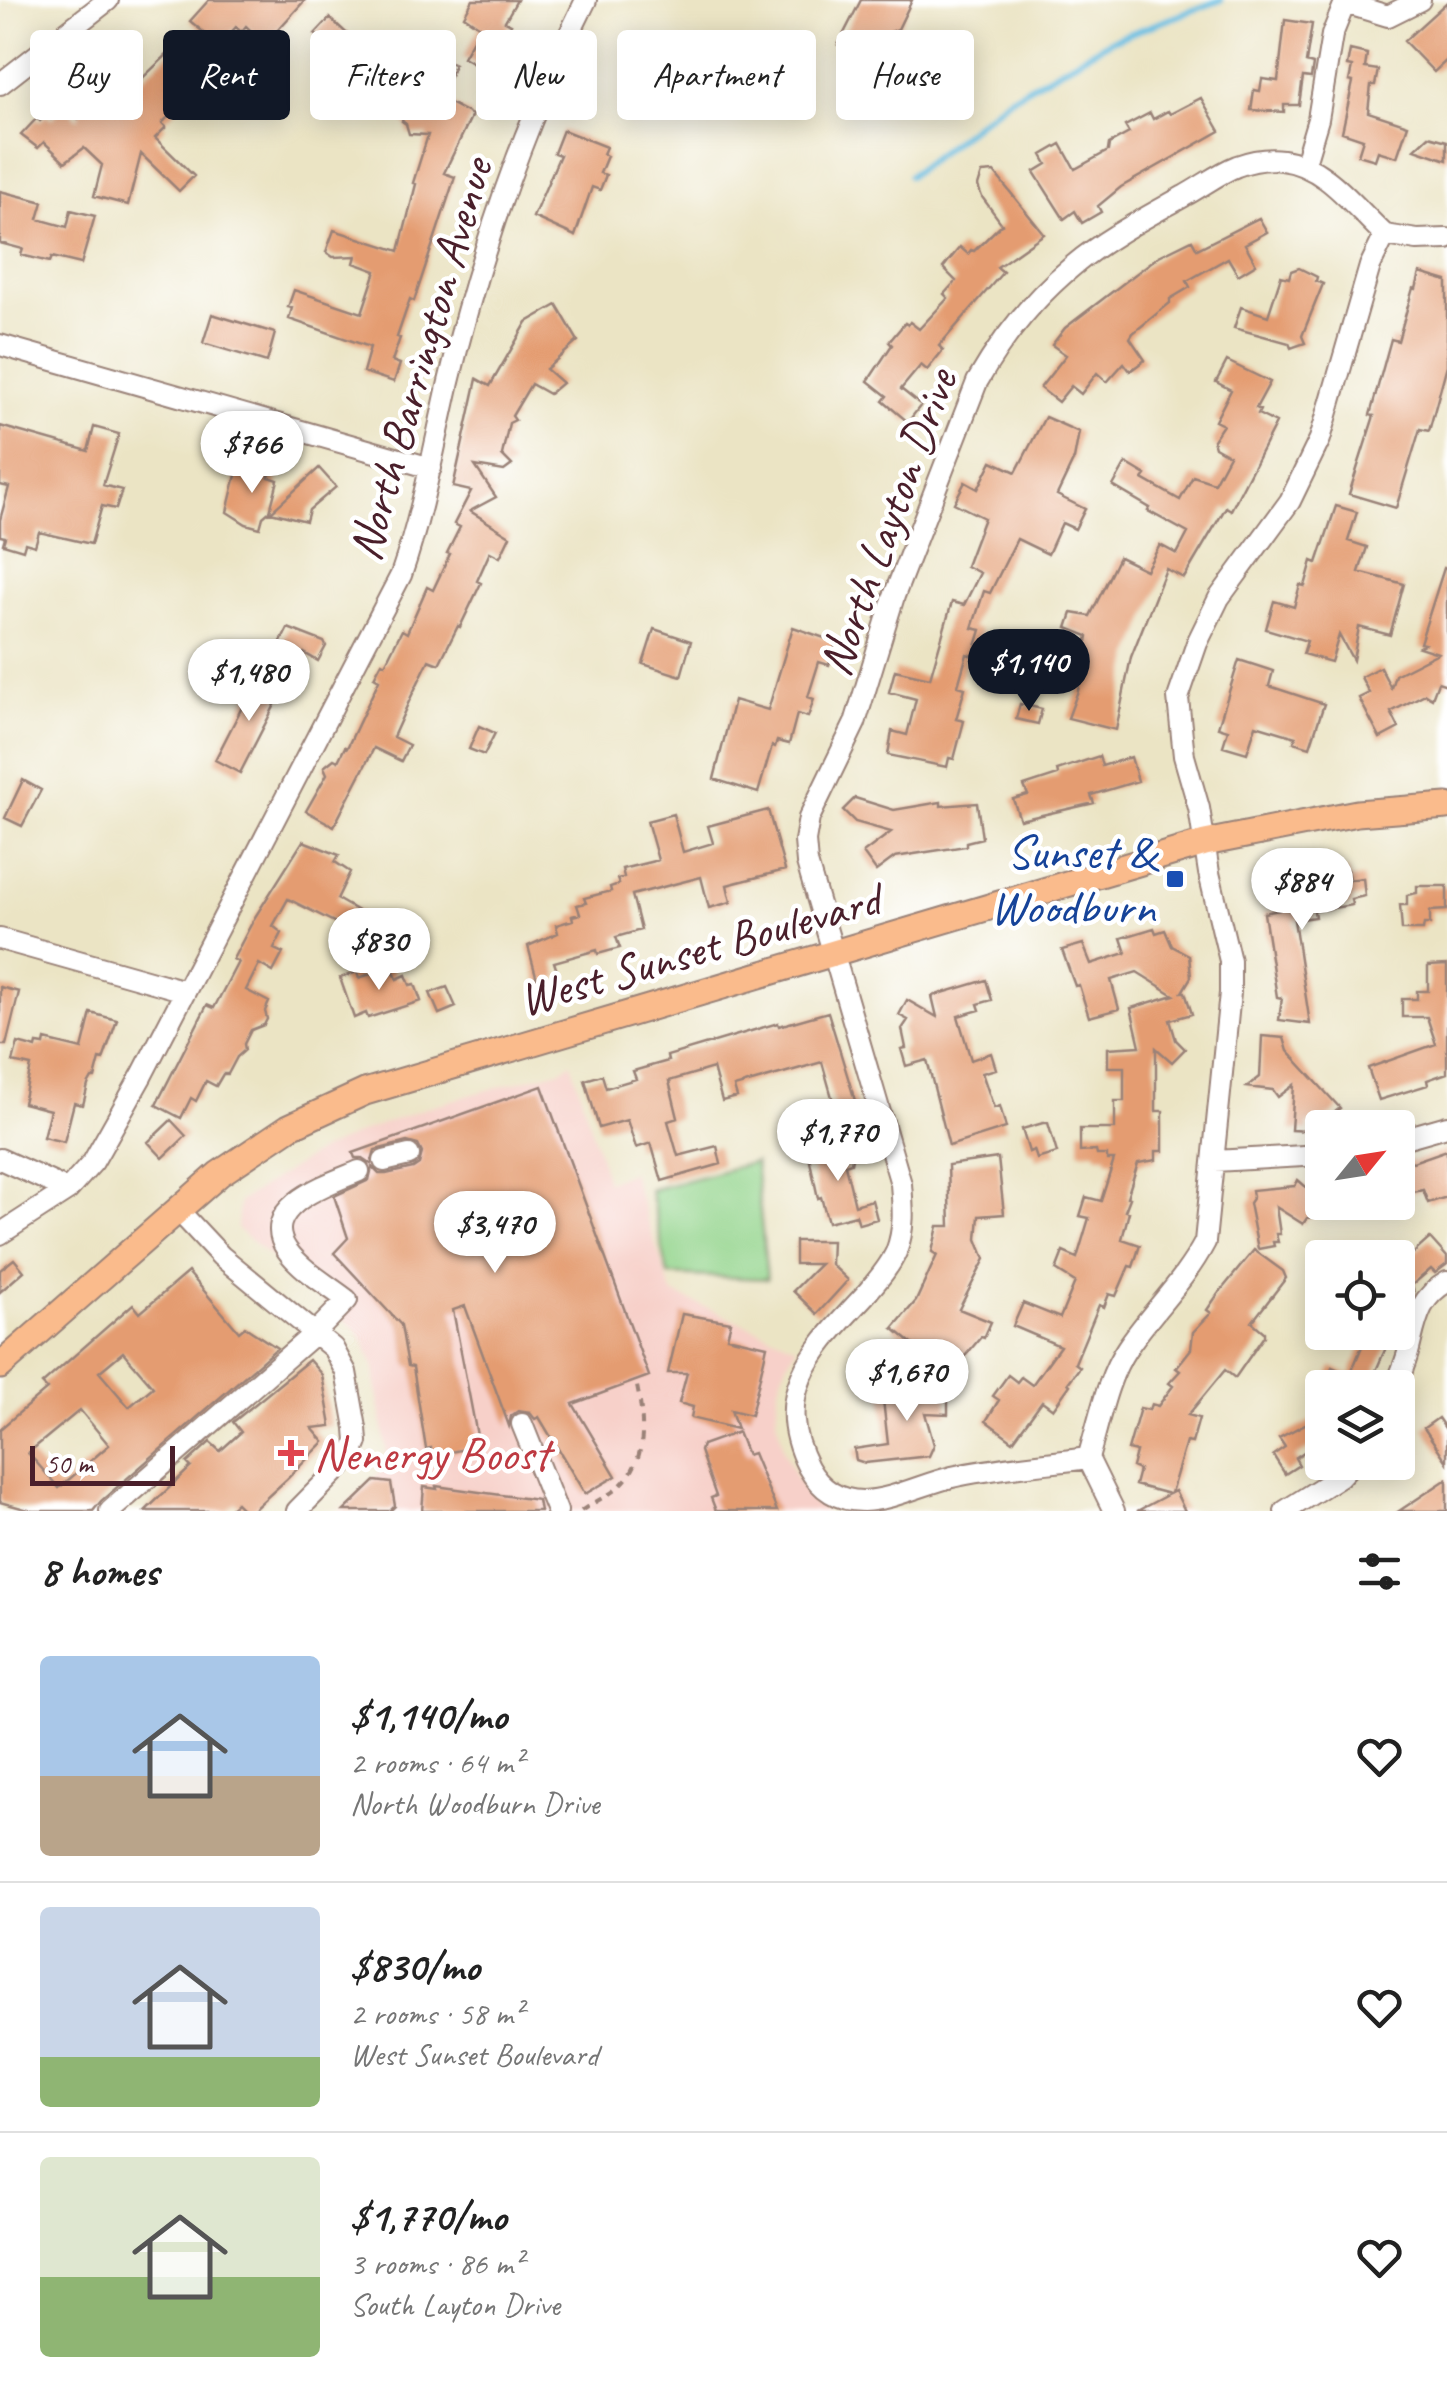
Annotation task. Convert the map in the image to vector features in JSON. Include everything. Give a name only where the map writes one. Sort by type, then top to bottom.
[{"type":"main road","name":"West Sunset Boulevard","points":[[0,1366],[177,1209],[250,1151],[289,1127],[365,1092],[1205,842],[1357,812],[1447,806]]},
{"type":"street","points":[[0,84],[108,0]]},
{"type":"street","name":"North Barrington Avenue","points":[[0,1234],[68,1190],[93,1162],[401,575],[420,518],[450,380],[482,266],[531,122],[586,0]]},
{"type":"street","points":[[1304,166],[1318,119],[1332,34],[1345,2],[1388,16],[1420,0]]},
{"type":"street","name":"North Layton Drive","points":[[821,1501],[793,1424],[795,1391],[806,1364],[822,1341],[882,1276],[895,1254],[904,1210],[900,1184],[807,862],[805,840],[809,818],[855,723],[894,596],[976,382],[994,352],[1035,302],[1075,264],[1236,166],[1263,159],[1304,166],[1337,186],[1385,235]]},
{"type":"street","points":[[1114,1511],[1088,1458],[1126,1350],[1190,1272],[1206,1242],[1230,961],[1209,874],[1199,808],[1184,756],[1178,698],[1196,643],[1219,598],[1290,501],[1320,439],[1370,266],[1385,235],[1417,240],[1447,238]]},
{"type":"street","points":[[0,345],[431,468]]},
{"type":"street","points":[[0,939],[185,991]]},
{"type":"street","points":[[1415,1135],[1447,1126]]},
{"type":"street","points":[[384,1161],[409,1155]]},
{"type":"street","points":[[1214,1160],[1305,1156]]},
{"type":"street","points":[[0,1159],[68,1190]]},
{"type":"street","points":[[110,1511],[316,1332],[347,1300],[285,1248],[281,1231],[284,1216],[296,1201],[359,1171]]},
{"type":"street","points":[[177,1209],[221,1256],[316,1332],[340,1357],[346,1372],[357,1442],[347,1464],[297,1511]]},
{"type":"street","points":[[1402,1370],[1424,1300],[1447,1282]]},
{"type":"street","points":[[522,1424],[557,1511]]},
{"type":"street","points":[[821,1501],[867,1501],[954,1477],[1088,1458]]},
{"type":"street","points":[[1285,1511],[1334,1480]]},
{"type":"path","points":[[582,1511],[614,1490],[637,1461],[644,1419],[636,1381]]},
{"type":"shaded area","points":[[571,1062],[607,1182],[631,1172],[672,1293],[797,1346],[778,1389],[777,1419],[783,1450],[796,1477],[810,1501],[827,1511],[339,1511],[379,1473],[385,1461],[373,1364],[354,1328],[237,1229],[239,1202],[316,1153],[366,1130],[431,1106],[563,1069]]},
{"type":"green space","points":[[755,1162],[767,1279],[668,1275],[650,1190]]},
{"type":"building","points":[[209,0],[305,0],[278,30],[250,30],[246,26],[243,30],[201,30],[190,21]]},
{"type":"building","points":[[473,0],[517,0],[505,21],[511,24],[507,30],[478,30],[480,27],[464,16]]},
{"type":"building","points":[[861,0],[912,0],[898,29],[846,30]]},
{"type":"building","points":[[1447,2],[1447,60],[1434,72],[1404,41]]},
{"type":"building","points":[[330,18],[343,30],[319,30]]},
{"type":"building","points":[[1285,20],[1312,24],[1306,62],[1313,64],[1311,78],[1303,77],[1299,105],[1284,105],[1284,112],[1251,110],[1254,90],[1260,91],[1262,79],[1278,81]]},
{"type":"building","points":[[476,34],[476,64],[463,57]]},
{"type":"building","points":[[1350,50],[1367,54],[1365,68],[1378,70],[1375,85],[1371,85],[1368,112],[1408,125],[1397,157],[1378,151],[1375,160],[1358,155],[1363,139],[1342,132],[1353,82],[1349,81],[1352,67],[1347,66]]},
{"type":"building","points":[[163,59],[165,120],[162,123],[166,127],[155,138],[194,176],[179,191],[141,154],[128,205],[94,196],[102,165],[84,148],[65,162],[44,142],[38,148],[21,135],[35,120],[143,120],[143,78]]},
{"type":"building","points":[[1201,98],[1220,131],[1121,187],[1098,206],[1101,212],[1082,223],[1075,211],[1064,219],[1034,172],[1047,164],[1042,155],[1061,144],[1075,169],[1108,151],[1109,144],[1129,133],[1125,126],[1150,113],[1153,119],[1168,111],[1170,114]]},
{"type":"building","points":[[456,106],[472,115],[444,173],[455,177],[414,301],[410,299],[397,337],[400,338],[392,361],[400,364],[394,382],[363,372],[370,347],[289,319],[292,308],[288,307],[294,290],[362,313],[376,271],[354,263],[356,256],[333,257],[326,252],[334,230],[399,251],[428,135],[409,134],[402,121],[456,120]]},
{"type":"building","points":[[563,130],[606,147],[600,173],[606,175],[600,190],[592,187],[575,236],[533,217],[560,155],[554,153]]},
{"type":"building","points":[[1429,136],[1447,141],[1447,160],[1415,149]]},
{"type":"building","points":[[994,172],[1044,234],[997,267],[1003,272],[939,346],[943,350],[927,370],[921,365],[901,389],[921,405],[908,422],[883,401],[887,396],[868,381],[892,345],[889,342],[905,323],[919,329],[948,298],[944,294],[956,281],[943,268],[960,247],[968,254],[974,251],[1002,224],[978,186],[982,173]]},
{"type":"building","points":[[0,191],[43,202],[38,219],[67,227],[71,210],[95,216],[81,264],[21,255],[23,249],[0,243]]},
{"type":"building","points":[[1259,218],[1267,232],[1245,244],[1256,264],[1238,275],[1228,258],[1187,281],[1190,287],[1170,299],[1130,338],[1145,360],[1130,371],[1124,363],[1107,382],[1097,373],[1081,394],[1071,386],[1058,402],[1040,388],[1066,355],[1052,345],[1065,328],[1159,256],[1192,240],[1197,249]]},
{"type":"building","points":[[1299,268],[1323,284],[1302,336],[1305,343],[1291,348],[1289,343],[1234,328],[1241,307],[1268,316],[1281,276],[1289,278],[1291,271]]},
{"type":"building","points":[[1420,273],[1447,281],[1447,365],[1429,431],[1420,429],[1396,508],[1349,494],[1374,416],[1370,415],[1391,339],[1398,341]]},
{"type":"building","points":[[557,305],[578,341],[546,369],[562,383],[549,394],[531,384],[512,416],[515,420],[509,423],[502,455],[512,465],[504,471],[475,466],[496,497],[470,511],[510,536],[500,557],[490,552],[477,581],[481,583],[460,627],[439,664],[429,660],[411,697],[393,737],[409,745],[401,761],[374,748],[334,826],[306,811],[327,774],[324,767],[334,759],[338,761],[347,748],[379,680],[374,677],[382,662],[385,664],[402,630],[407,633],[427,587],[433,590],[450,554],[447,553],[460,527],[454,524],[471,491],[453,487],[477,379],[490,386],[527,322]]},
{"type":"building","points":[[212,314],[275,333],[267,362],[203,343]]},
{"type":"building","points":[[1227,361],[1270,382],[1256,408],[1260,410],[1258,414],[1276,423],[1231,510],[1226,507],[1184,578],[1166,569],[1131,657],[1116,730],[1068,718],[1078,691],[1088,636],[1067,628],[1072,613],[1090,616],[1119,557],[1146,570],[1160,545],[1177,554],[1188,533],[1113,486],[1126,463],[1146,475],[1143,479],[1180,500],[1193,476],[1214,483],[1229,455],[1215,447],[1213,440],[1223,425],[1215,421],[1231,390],[1216,382]]},
{"type":"building","points":[[1045,417],[1079,432],[1074,459],[1057,495],[1085,509],[1075,529],[1062,523],[1048,554],[1017,539],[990,593],[984,591],[972,628],[981,630],[973,656],[967,654],[958,686],[965,688],[956,719],[964,721],[954,759],[949,758],[947,767],[888,755],[892,731],[907,735],[916,699],[889,692],[895,670],[930,678],[952,602],[964,605],[980,573],[966,566],[984,518],[954,503],[965,482],[978,489],[992,461],[1016,472]]},
{"type":"building","points":[[0,426],[88,451],[94,427],[119,434],[103,485],[122,490],[116,509],[102,506],[91,544],[39,532],[35,546],[25,543],[23,550],[3,544],[0,520],[9,487],[0,485]]},
{"type":"building","points":[[238,467],[270,474],[278,480],[270,511],[260,528],[227,512]]},
{"type":"building","points":[[319,468],[336,487],[309,510],[306,521],[271,512]]},
{"type":"building","points":[[1336,506],[1357,512],[1348,541],[1367,547],[1359,572],[1404,584],[1390,635],[1359,627],[1353,660],[1339,635],[1331,662],[1303,654],[1307,641],[1266,629],[1274,601],[1294,607],[1312,561],[1317,563]]},
{"type":"building","points":[[1444,568],[1447,685],[1438,682],[1432,698],[1425,694],[1391,712],[1399,728],[1380,738],[1359,698],[1369,693],[1361,677],[1380,667],[1391,688],[1395,675],[1438,653],[1419,647],[1424,644],[1420,643]]},
{"type":"building","points":[[793,627],[836,642],[829,665],[819,662],[808,697],[814,699],[808,717],[797,714],[789,744],[777,741],[772,746],[758,793],[714,779],[734,700],[768,710]]},
{"type":"building","points":[[288,628],[324,642],[326,646],[318,661],[279,646]]},
{"type":"building","points":[[654,629],[691,641],[681,676],[643,664]]},
{"type":"building","points":[[1239,660],[1273,671],[1269,686],[1324,704],[1310,747],[1294,742],[1296,737],[1256,725],[1247,753],[1223,746],[1228,730],[1218,727]]},
{"type":"building","points":[[258,676],[283,689],[240,773],[215,760]]},
{"type":"building","points":[[1020,704],[1042,709],[1038,724],[1016,719]]},
{"type":"building","points":[[479,726],[495,733],[484,755],[469,749]]},
{"type":"building","points":[[1099,756],[1102,766],[1131,757],[1138,781],[1091,795],[1094,803],[1020,820],[1013,799],[1028,795],[1024,786]]},
{"type":"building","points":[[23,780],[41,790],[22,826],[5,818]]},
{"type":"building","points":[[855,798],[894,810],[941,802],[941,806],[977,803],[982,838],[966,842],[966,846],[895,857],[876,871],[863,853],[891,832],[855,822],[843,810]]},
{"type":"building","points":[[768,810],[785,870],[727,885],[731,902],[709,908],[701,877],[632,895],[641,930],[616,937],[620,948],[554,962],[559,977],[538,983],[528,946],[558,933],[556,925],[580,914],[577,905],[586,903],[584,898],[611,891],[610,887],[619,884],[617,879],[624,877],[622,869],[658,860],[647,821],[673,814],[683,852],[713,843],[708,826]]},
{"type":"building","points":[[303,841],[339,855],[335,862],[350,872],[337,899],[363,914],[354,932],[288,899],[273,926],[282,933],[274,949],[283,953],[273,972],[259,964],[246,990],[269,1002],[267,1019],[264,1025],[251,1030],[245,1050],[228,1074],[223,1074],[216,1086],[206,1081],[181,1118],[156,1105],[207,1005],[214,1008],[255,917]]},
{"type":"building","points":[[1347,870],[1349,880],[1363,878],[1365,896],[1351,899],[1352,905],[1314,911],[1315,917],[1294,920],[1310,1024],[1279,1020],[1282,998],[1277,997],[1264,913],[1279,910],[1276,889],[1312,882],[1311,876]]},
{"type":"building","points":[[1417,886],[1447,886],[1447,910],[1430,911],[1430,924],[1424,924],[1423,930],[1402,930],[1400,905],[1407,905],[1407,895],[1417,893]]},
{"type":"building","points":[[1154,928],[1156,933],[1165,930],[1172,946],[1189,955],[1191,977],[1182,992],[1192,1014],[1170,1020],[1176,1040],[1185,1049],[1172,1062],[1156,1048],[1156,1111],[1163,1111],[1163,1151],[1156,1151],[1156,1160],[1138,1163],[1127,1197],[1130,1198],[1125,1211],[1129,1212],[1122,1239],[1140,1245],[1133,1267],[1129,1266],[1116,1296],[1109,1294],[1104,1307],[1099,1305],[1075,1363],[1080,1367],[1070,1385],[1053,1409],[1042,1401],[1013,1441],[986,1421],[999,1400],[993,1396],[1008,1375],[1017,1382],[1021,1377],[1032,1385],[1060,1346],[1013,1326],[1023,1303],[1060,1318],[1075,1282],[1056,1270],[1063,1252],[1077,1258],[1089,1218],[1080,1216],[1086,1197],[1101,1201],[1114,1160],[1097,1155],[1096,1151],[1080,1152],[1080,1129],[1115,1129],[1115,1101],[1124,1101],[1124,1067],[1108,1067],[1108,1048],[1140,1046],[1131,1008],[1174,995],[1137,972],[1111,980],[1119,1009],[1089,1017],[1062,950],[1083,944],[1091,964],[1126,953],[1121,938]]},
{"type":"building","points":[[1447,965],[1447,1073],[1427,1080],[1428,1085],[1379,1100],[1368,1068],[1436,1044],[1427,1017],[1402,1017],[1402,999],[1417,999],[1417,991],[1428,991],[1428,966]]},
{"type":"building","points":[[392,967],[397,979],[406,975],[410,985],[415,984],[421,1001],[368,1018],[366,1013],[354,1018],[340,978],[357,972],[359,978]]},
{"type":"building","points":[[986,980],[992,1000],[978,1004],[980,1010],[958,1016],[971,1060],[991,1053],[996,1069],[982,1073],[994,1108],[1000,1106],[1006,1128],[949,1146],[927,1060],[906,1066],[901,1049],[906,1048],[902,1029],[908,1020],[899,1015],[907,1000],[937,1017],[932,996]]},
{"type":"building","points":[[0,987],[19,992],[6,1045],[0,1045]]},
{"type":"building","points":[[447,987],[456,1007],[439,1014],[430,993]]},
{"type":"building","points":[[828,1012],[863,1127],[842,1133],[822,1062],[734,1087],[737,1097],[722,1101],[713,1068],[669,1081],[678,1118],[668,1121],[678,1156],[717,1146],[721,1164],[662,1181],[651,1143],[636,1148],[627,1120],[599,1128],[585,1080],[602,1075],[606,1088],[636,1079],[633,1071],[668,1061],[667,1056]]},
{"type":"building","points":[[91,1013],[117,1020],[103,1060],[100,1059],[95,1078],[88,1085],[83,1105],[74,1103],[64,1142],[43,1137],[50,1110],[23,1103],[31,1066],[13,1062],[18,1043],[36,1048],[37,1044],[44,1045],[45,1040],[82,1049]]},
{"type":"building","points":[[1262,1036],[1284,1038],[1288,1051],[1340,1108],[1305,1110],[1305,1131],[1291,1130],[1294,1085],[1278,1097],[1273,1090],[1247,1087],[1260,1077]]},
{"type":"building","points":[[542,1086],[649,1376],[573,1404],[616,1476],[585,1494],[539,1417],[535,1419],[530,1413],[518,1411],[511,1416],[509,1426],[465,1306],[453,1310],[479,1446],[432,1456],[431,1448],[426,1449],[413,1367],[408,1366],[401,1325],[334,1253],[348,1238],[334,1196],[369,1180],[372,1167],[379,1174],[413,1168],[419,1164],[422,1153],[418,1145],[407,1142],[375,1150],[371,1164],[355,1158],[353,1153]]},
{"type":"building","points":[[171,1120],[186,1136],[163,1158],[148,1142]]},
{"type":"building","points":[[1048,1123],[1057,1153],[1037,1159],[1034,1150],[1029,1152],[1022,1129]]},
{"type":"building","points":[[848,1141],[852,1158],[845,1165],[855,1205],[872,1200],[877,1219],[859,1224],[856,1215],[828,1222],[821,1197],[818,1198],[808,1152]]},
{"type":"building","points":[[1447,1150],[1447,1197],[1428,1203],[1423,1190],[1415,1192],[1415,1161]]},
{"type":"building","points":[[998,1158],[1004,1214],[979,1216],[977,1239],[985,1259],[959,1309],[991,1322],[984,1338],[956,1367],[945,1358],[927,1380],[906,1363],[916,1347],[893,1328],[916,1301],[937,1255],[932,1252],[938,1226],[950,1226],[948,1165]]},
{"type":"building","points":[[1298,1180],[1305,1186],[1306,1220],[1303,1224],[1276,1207],[1278,1242],[1258,1249],[1249,1203],[1252,1190],[1295,1186]]},
{"type":"building","points":[[1430,1238],[1447,1257],[1447,1264],[1435,1273],[1431,1269],[1415,1282],[1415,1252]]},
{"type":"building","points":[[795,1241],[832,1241],[831,1264],[848,1280],[817,1314],[793,1291],[820,1264],[795,1264]]},
{"type":"building","points":[[1254,1250],[1283,1271],[1286,1278],[1252,1322],[1264,1336],[1235,1378],[1225,1370],[1188,1415],[1199,1418],[1192,1443],[1186,1442],[1171,1493],[1175,1491],[1185,1511],[1137,1511],[1169,1494],[1135,1485],[1139,1470],[1132,1467],[1136,1452],[1128,1450],[1140,1408],[1158,1406],[1173,1386],[1169,1383],[1191,1349],[1193,1332],[1211,1313],[1207,1310]]},
{"type":"building","points":[[14,1259],[24,1271],[0,1292],[0,1270]]},
{"type":"building","points":[[188,1272],[239,1332],[245,1327],[277,1348],[93,1511],[32,1511],[0,1502],[0,1429],[47,1389],[42,1384],[133,1304],[140,1313]],"holes":[[[123,1352],[153,1387],[129,1407],[99,1372]],[[80,1410],[109,1445],[59,1488],[28,1453]]]},
{"type":"building","points":[[682,1314],[731,1322],[727,1337],[767,1346],[751,1415],[731,1410],[737,1429],[691,1418],[693,1407],[679,1403],[687,1373],[668,1373]]},
{"type":"building","points":[[1360,1350],[1385,1350],[1376,1370],[1352,1370]]},
{"type":"building","points":[[309,1360],[322,1375],[331,1426],[312,1428],[324,1442],[287,1479],[252,1511],[244,1511],[236,1503],[227,1511],[145,1511],[191,1467],[187,1463],[210,1442],[220,1451],[241,1432],[233,1422]]},
{"type":"building","points":[[943,1383],[933,1395],[948,1395],[948,1414],[925,1413],[934,1445],[929,1456],[865,1463],[856,1460],[854,1449],[888,1444],[882,1391]]},
{"type":"building","points":[[1438,1418],[1447,1431],[1447,1462],[1424,1428]]},
{"type":"building","points":[[1305,1424],[1305,1451],[1295,1458],[1299,1465],[1285,1474],[1273,1455],[1285,1447],[1279,1438]]},
{"type":"building","points":[[738,1432],[747,1455],[753,1453],[777,1511],[716,1511],[711,1498],[716,1496],[700,1451],[702,1445]]},
{"type":"building","points":[[1447,1479],[1447,1511],[1399,1511]]},
{"type":"building","points":[[375,1481],[391,1483],[395,1506],[390,1511],[344,1511]]},
{"type":"building","points":[[436,1486],[538,1500],[540,1511],[422,1511],[424,1487],[437,1489]]},
{"type":"waterway","points":[[909,176],[1008,99],[1112,40],[1221,0]]},
{"type":"place","name":"Sunset & Woodburn","points":[[1175,879]]},
{"type":"place","name":"Nenergy Boost","points":[[291,1453]]}]
